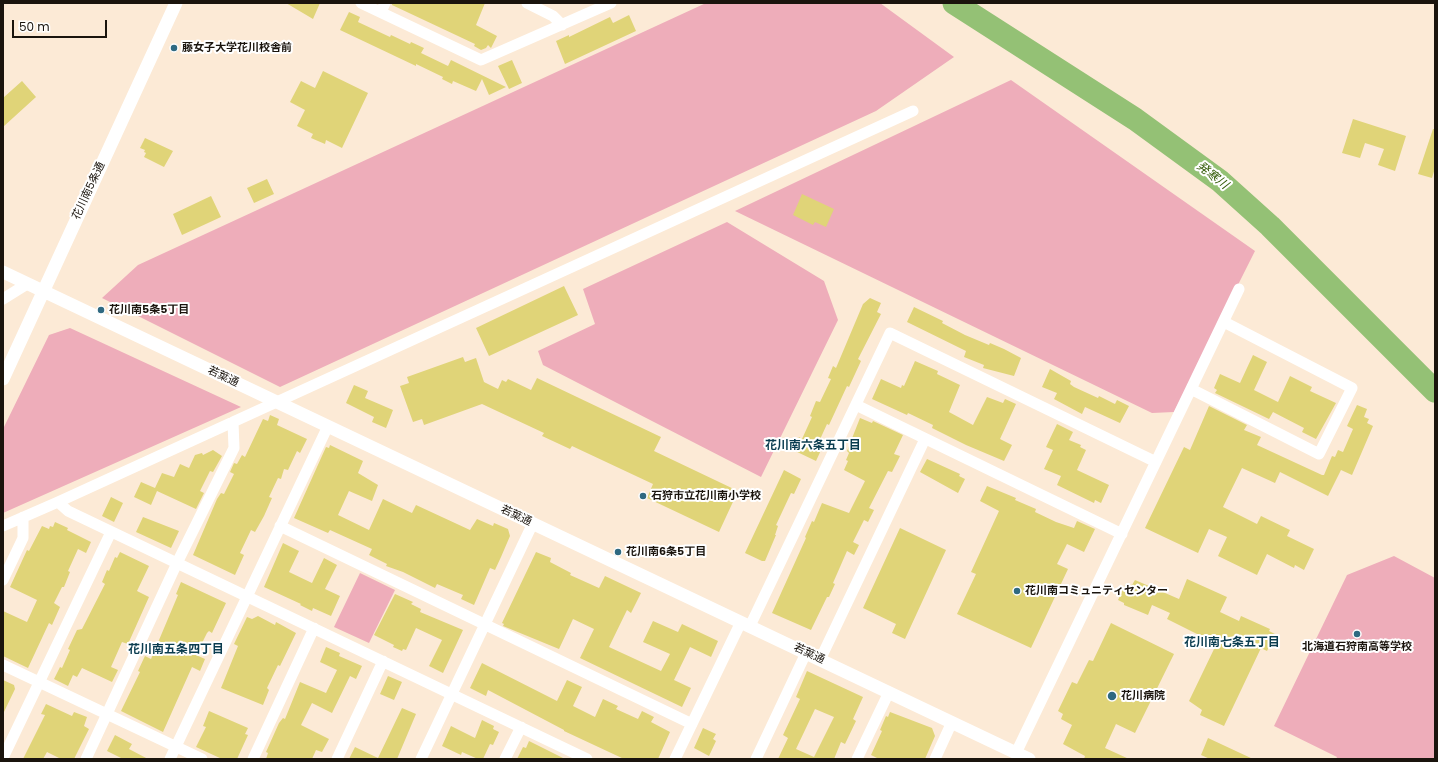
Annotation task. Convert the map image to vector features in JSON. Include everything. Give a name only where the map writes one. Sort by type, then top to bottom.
[{"type":"street","name":"花川南5条通","points":[[3,379],[42,291],[176,3]]},
{"type":"street","points":[[361,3],[383,8],[481,60],[611,3]]},
{"type":"street","points":[[527,3],[553,16],[562,25]]},
{"type":"street","points":[[3,526],[913,111]]},
{"type":"street","name":"若葉通","points":[[3,272],[952,722],[1015,756],[1029,759]]},
{"type":"street","points":[[3,299],[27,284]]},
{"type":"street","points":[[1015,756],[1239,289]]},
{"type":"street","points":[[1191,389],[1319,454],[1352,388],[1224,322]]},
{"type":"street","points":[[674,759],[745,624],[856,405],[890,333],[1156,462]]},
{"type":"street","points":[[856,405],[1122,534]]},
{"type":"street","points":[[86,759],[177,563],[234,448],[233,422]]},
{"type":"street","points":[[170,759],[246,596],[328,426]]},
{"type":"street","points":[[820,660],[925,439]]},
{"type":"street","points":[[58,502],[68,511],[111,532],[383,660],[587,759]]},
{"type":"street","points":[[3,580],[23,538],[23,517]]},
{"type":"street","points":[[421,759],[533,524]]},
{"type":"street","points":[[280,526],[692,724]]},
{"type":"street","points":[[3,758],[111,532]]},
{"type":"street","points":[[253,759],[314,628]]},
{"type":"street","points":[[756,759],[806,653]]},
{"type":"street","points":[[337,759],[383,660]]},
{"type":"street","points":[[3,665],[202,759]]},
{"type":"street","points":[[857,759],[889,692]]},
{"type":"street","points":[[935,759],[952,722]]},
{"type":"street","points":[[505,759],[521,727]]},
{"type":"shaded area","points":[[706,3],[880,3],[954,57],[876,111],[280,387],[102,298],[138,265]]},
{"type":"shaded area","points":[[1011,80],[1255,251],[1174,412],[1152,413],[735,211]]},
{"type":"shaded area","points":[[727,222],[824,281],[838,320],[761,477],[543,365],[538,351],[595,324],[583,289]]},
{"type":"shaded area","points":[[70,328],[241,407],[3,513],[3,429],[49,335]]},
{"type":"shaded area","name":"北海道石狩南高等学校","points":[[1394,556],[1435,578],[1435,759],[1336,759],[1337,757],[1274,726],[1347,575]]},
{"type":"shaded area","points":[[360,573],[395,590],[369,643],[334,627]]},
{"type":"building","points":[[286,3],[320,3],[313,19]]},
{"type":"building","points":[[392,3],[485,3],[476,25],[497,36],[491,48],[488,45],[486,48],[481,50],[474,46],[475,44],[392,5]]},
{"type":"building","points":[[349,12],[360,17],[358,22],[390,37],[391,35],[410,44],[411,42],[424,48],[421,53],[448,66],[451,60],[506,87],[489,95],[482,79],[476,91],[453,81],[452,84],[442,79],[443,77],[416,64],[416,66],[340,30]]},
{"type":"building","points":[[629,15],[636,31],[565,64],[556,41],[569,35],[569,37],[610,17],[613,23]]},
{"type":"building","points":[[512,60],[522,83],[509,89],[498,66]]},
{"type":"building","points":[[323,71],[368,93],[342,148],[326,140],[325,144],[311,138],[313,134],[297,126],[305,110],[290,102],[301,81],[315,88]]},
{"type":"building","points":[[22,81],[36,97],[3,127],[3,98]]},
{"type":"building","points":[[1353,119],[1406,136],[1395,171],[1378,165],[1384,149],[1365,143],[1360,158],[1342,153]]},
{"type":"building","points":[[1433,129],[1435,129],[1435,168],[1432,178],[1418,174]]},
{"type":"building","points":[[145,138],[173,151],[164,167],[144,157],[146,153],[144,152],[145,150],[140,148]]},
{"type":"building","points":[[267,179],[274,194],[254,203],[247,188]]},
{"type":"building","points":[[802,194],[834,209],[826,227],[815,222],[813,225],[793,215]]},
{"type":"building","points":[[211,196],[221,217],[182,235],[173,214]]},
{"type":"building","points":[[564,286],[578,315],[489,356],[476,328]]},
{"type":"building","points":[[870,298],[881,303],[877,312],[881,314],[858,359],[861,361],[849,387],[847,386],[829,425],[827,424],[817,446],[822,448],[816,461],[793,450],[799,437],[802,439],[812,417],[810,416],[816,401],[820,402],[831,379],[828,378],[833,366],[836,368],[863,304]]},
{"type":"building","points":[[914,307],[943,321],[942,323],[965,335],[989,345],[990,343],[1021,358],[1014,376],[983,368],[984,365],[964,357],[966,351],[907,322]]},
{"type":"building","points":[[1253,355],[1267,362],[1254,390],[1278,402],[1290,376],[1312,387],[1310,391],[1336,403],[1316,439],[1302,432],[1304,428],[1273,412],[1269,419],[1215,393],[1217,390],[1214,388],[1220,374],[1240,383]]},
{"type":"building","points":[[463,357],[465,362],[476,358],[484,382],[498,389],[502,380],[506,382],[508,379],[531,390],[537,378],[661,437],[654,451],[738,491],[719,532],[647,498],[653,484],[572,446],[570,449],[542,436],[544,433],[482,404],[424,425],[422,419],[413,422],[400,386],[409,383],[407,377]]},
{"type":"building","points":[[915,361],[938,371],[937,374],[960,385],[949,412],[973,425],[987,397],[1003,403],[1005,399],[1016,404],[1000,439],[1012,445],[1004,461],[966,445],[932,428],[933,425],[908,413],[907,415],[872,399],[881,379],[901,388],[902,385],[904,386]]},
{"type":"building","points":[[1050,369],[1071,381],[1070,384],[1074,387],[1098,398],[1099,396],[1115,404],[1117,400],[1129,406],[1120,423],[1085,407],[1082,414],[1054,399],[1057,393],[1042,387]]},
{"type":"building","points":[[354,385],[368,391],[365,398],[393,410],[386,428],[372,422],[374,417],[346,403]]},
{"type":"building","points":[[1357,405],[1367,409],[1364,417],[1369,419],[1367,423],[1373,426],[1352,475],[1341,470],[1328,496],[1280,472],[1275,483],[1242,468],[1223,507],[1257,524],[1261,516],[1290,530],[1287,536],[1314,549],[1304,570],[1295,565],[1294,568],[1267,554],[1257,575],[1218,556],[1227,537],[1209,529],[1198,553],[1145,528],[1184,447],[1190,450],[1209,406],[1247,425],[1244,430],[1261,437],[1257,445],[1324,475],[1332,456],[1335,457],[1338,450],[1343,452],[1353,429],[1347,426]]},
{"type":"building","points":[[270,415],[279,419],[277,425],[307,439],[300,453],[297,451],[288,470],[284,469],[281,479],[278,478],[269,497],[272,498],[264,516],[255,532],[251,530],[240,553],[244,555],[235,575],[193,555],[217,499],[221,493],[224,494],[234,474],[230,472],[234,463],[237,464],[242,455],[245,457],[263,419],[268,421]]},
{"type":"building","points":[[860,418],[872,423],[873,421],[903,435],[894,454],[900,456],[892,472],[888,471],[869,508],[874,510],[868,522],[864,520],[853,542],[859,545],[854,555],[847,551],[833,583],[835,584],[811,630],[772,613],[806,538],[805,537],[812,521],[814,522],[822,503],[849,513],[865,481],[844,470],[848,461],[846,460],[849,453],[847,451]]},
{"type":"building","points":[[1057,424],[1073,432],[1069,440],[1081,445],[1080,447],[1086,450],[1077,470],[1109,485],[1101,503],[1095,500],[1094,503],[1057,485],[1061,476],[1044,469],[1053,450],[1046,447]]},
{"type":"building","points":[[330,445],[363,461],[358,473],[378,485],[372,501],[349,491],[338,515],[369,530],[383,499],[412,513],[416,505],[470,530],[477,519],[493,526],[494,523],[508,529],[510,536],[501,557],[495,570],[490,568],[474,605],[461,599],[463,595],[437,584],[435,588],[403,572],[386,566],[387,564],[369,555],[372,549],[330,530],[328,533],[294,518],[326,447],[329,448]]},
{"type":"building","points":[[213,450],[222,456],[213,472],[210,471],[200,491],[204,493],[196,509],[157,491],[151,505],[134,497],[141,482],[155,488],[162,473],[174,477],[180,464],[189,468],[195,455],[202,453],[203,455]]},
{"type":"building","points":[[927,459],[960,474],[959,476],[965,479],[958,493],[920,472]]},
{"type":"building","points":[[784,470],[801,479],[794,494],[791,493],[776,525],[778,526],[776,535],[765,561],[762,561],[745,553]]},
{"type":"building","points":[[987,486],[1016,498],[1015,500],[1036,509],[1035,512],[1056,522],[1074,528],[1077,521],[1095,529],[1084,552],[1067,544],[1057,564],[1068,569],[1031,648],[957,614],[976,574],[971,572],[999,511],[980,501]]},
{"type":"building","points":[[111,497],[123,503],[114,522],[102,516]]},
{"type":"building","points":[[143,517],[179,531],[171,548],[136,532]]},
{"type":"building","points":[[55,522],[91,542],[86,553],[78,549],[68,571],[70,572],[64,587],[62,587],[54,603],[60,607],[52,625],[49,623],[28,668],[3,656],[3,611],[27,622],[37,600],[10,587],[27,550],[29,551],[42,526],[49,529],[50,526],[53,527]]},
{"type":"building","points":[[900,528],[946,550],[905,639],[892,633],[896,624],[863,608]]},
{"type":"building","points":[[283,543],[299,551],[289,572],[312,583],[324,558],[337,565],[325,589],[340,596],[331,616],[313,608],[312,611],[300,605],[301,604],[264,587]]},
{"type":"building","points":[[120,552],[149,566],[137,591],[149,597],[128,644],[122,642],[111,667],[118,670],[112,682],[82,668],[77,677],[73,675],[68,686],[54,679],[60,667],[62,668],[70,650],[68,649],[77,630],[82,629],[105,584],[102,582],[107,570],[109,571],[115,557],[117,558]]},
{"type":"building","points":[[536,552],[551,558],[550,562],[571,573],[570,575],[599,588],[605,576],[641,593],[631,613],[627,610],[609,647],[661,671],[670,654],[643,642],[653,621],[678,632],[682,624],[718,641],[711,657],[690,647],[674,680],[691,688],[682,707],[580,658],[594,629],[573,619],[559,649],[503,626],[504,624],[502,623]]},
{"type":"building","points":[[1187,579],[1227,597],[1220,612],[1239,621],[1241,616],[1270,629],[1269,631],[1275,634],[1267,651],[1261,648],[1224,726],[1200,715],[1202,710],[1189,701],[1215,647],[1205,642],[1207,639],[1167,619],[1170,613],[1152,605],[1148,615],[1124,605],[1124,603],[1118,600],[1126,583],[1132,585],[1135,580],[1179,599]]},
{"type":"building","points":[[181,582],[226,603],[212,633],[209,631],[207,633],[196,655],[205,659],[200,671],[192,667],[163,732],[121,711],[140,672],[138,671],[145,656],[151,659],[178,595],[176,594]]},
{"type":"building","points":[[395,594],[413,602],[411,604],[421,609],[420,612],[463,630],[443,673],[429,666],[442,640],[416,628],[406,650],[403,649],[402,651],[393,647],[394,645],[374,635]]},
{"type":"building","points":[[258,616],[275,625],[276,622],[296,633],[280,666],[278,665],[267,688],[269,690],[263,705],[221,688],[238,646],[234,644],[247,617],[252,619]]},
{"type":"building","points":[[1111,623],[1174,654],[1135,733],[1116,724],[1105,748],[1129,759],[1084,759],[1085,756],[1063,744],[1072,725],[1061,719],[1063,714],[1058,711],[1072,682],[1077,684],[1089,660],[1093,661]]},
{"type":"building","points":[[326,647],[340,653],[339,656],[362,666],[356,679],[350,676],[332,713],[312,703],[301,725],[329,739],[322,752],[316,750],[312,759],[266,759],[268,753],[266,752],[279,723],[283,718],[285,719],[300,682],[326,693],[337,670],[320,662]]},
{"type":"building","points":[[482,663],[557,701],[567,680],[582,687],[573,706],[595,717],[603,699],[618,706],[616,709],[638,719],[642,711],[654,717],[651,722],[670,732],[658,759],[624,759],[564,731],[488,690],[486,696],[470,688]]},
{"type":"building","points":[[807,671],[863,697],[853,719],[856,721],[845,744],[841,742],[834,759],[778,759],[788,738],[783,735],[800,699],[796,697]],"holes":[[[815,709],[834,717],[814,757],[796,749]]]},
{"type":"building","points":[[388,676],[402,682],[394,700],[380,694]]},
{"type":"building","points":[[3,680],[14,685],[15,689],[3,714]]},
{"type":"building","points":[[46,704],[72,716],[74,712],[87,717],[84,726],[89,729],[74,759],[61,759],[47,752],[43,759],[23,759],[45,715],[41,714]]},
{"type":"building","points":[[402,708],[416,714],[397,759],[349,759],[355,747],[378,758]]},
{"type":"building","points":[[209,711],[248,728],[245,734],[248,735],[237,759],[222,759],[196,747],[206,727],[203,726]]},
{"type":"building","points":[[890,712],[932,728],[935,736],[925,759],[879,759],[871,755],[882,731],[880,730],[886,716],[888,717]]},
{"type":"building","points":[[482,720],[494,726],[493,729],[499,732],[493,745],[490,744],[483,759],[478,759],[462,752],[461,755],[442,746],[451,726],[475,738]]},
{"type":"building","points":[[703,728],[716,734],[713,739],[716,741],[709,756],[694,748]]},
{"type":"building","points":[[115,735],[132,744],[129,749],[148,759],[123,759],[107,751]]},
{"type":"building","points":[[1208,738],[1253,759],[1210,759],[1201,755]]},
{"type":"building","points":[[529,741],[565,759],[517,759],[523,747],[526,748]]},
{"type":"waterway","name":"発寒川","points":[[954,3],[1135,119],[1220,181],[1270,226],[1435,391]]},
{"type":"place","name":"藤女子大学花川校舎前","points":[[174,48]]},
{"type":"place","name":"花川南5条5丁目","points":[[101,310]]},
{"type":"place","name":"石狩市立花川南小学校","points":[[643,496]]},
{"type":"place","name":"花川南6条5丁目","points":[[618,552]]},
{"type":"place","name":"花川南コミュニティセンター","points":[[1017,591]]},
{"type":"place","name":"北海道石狩南高等学校","points":[[1357,634]]},
{"type":"place","name":"花川病院","points":[[1112,696]]},
{"type":"district","name":"花川南六条五丁目","points":[[813,446]]},
{"type":"district","name":"花川南七条五丁目","points":[[1232,643]]},
{"type":"district","name":"花川南五条四丁目","points":[[176,650]]}]
